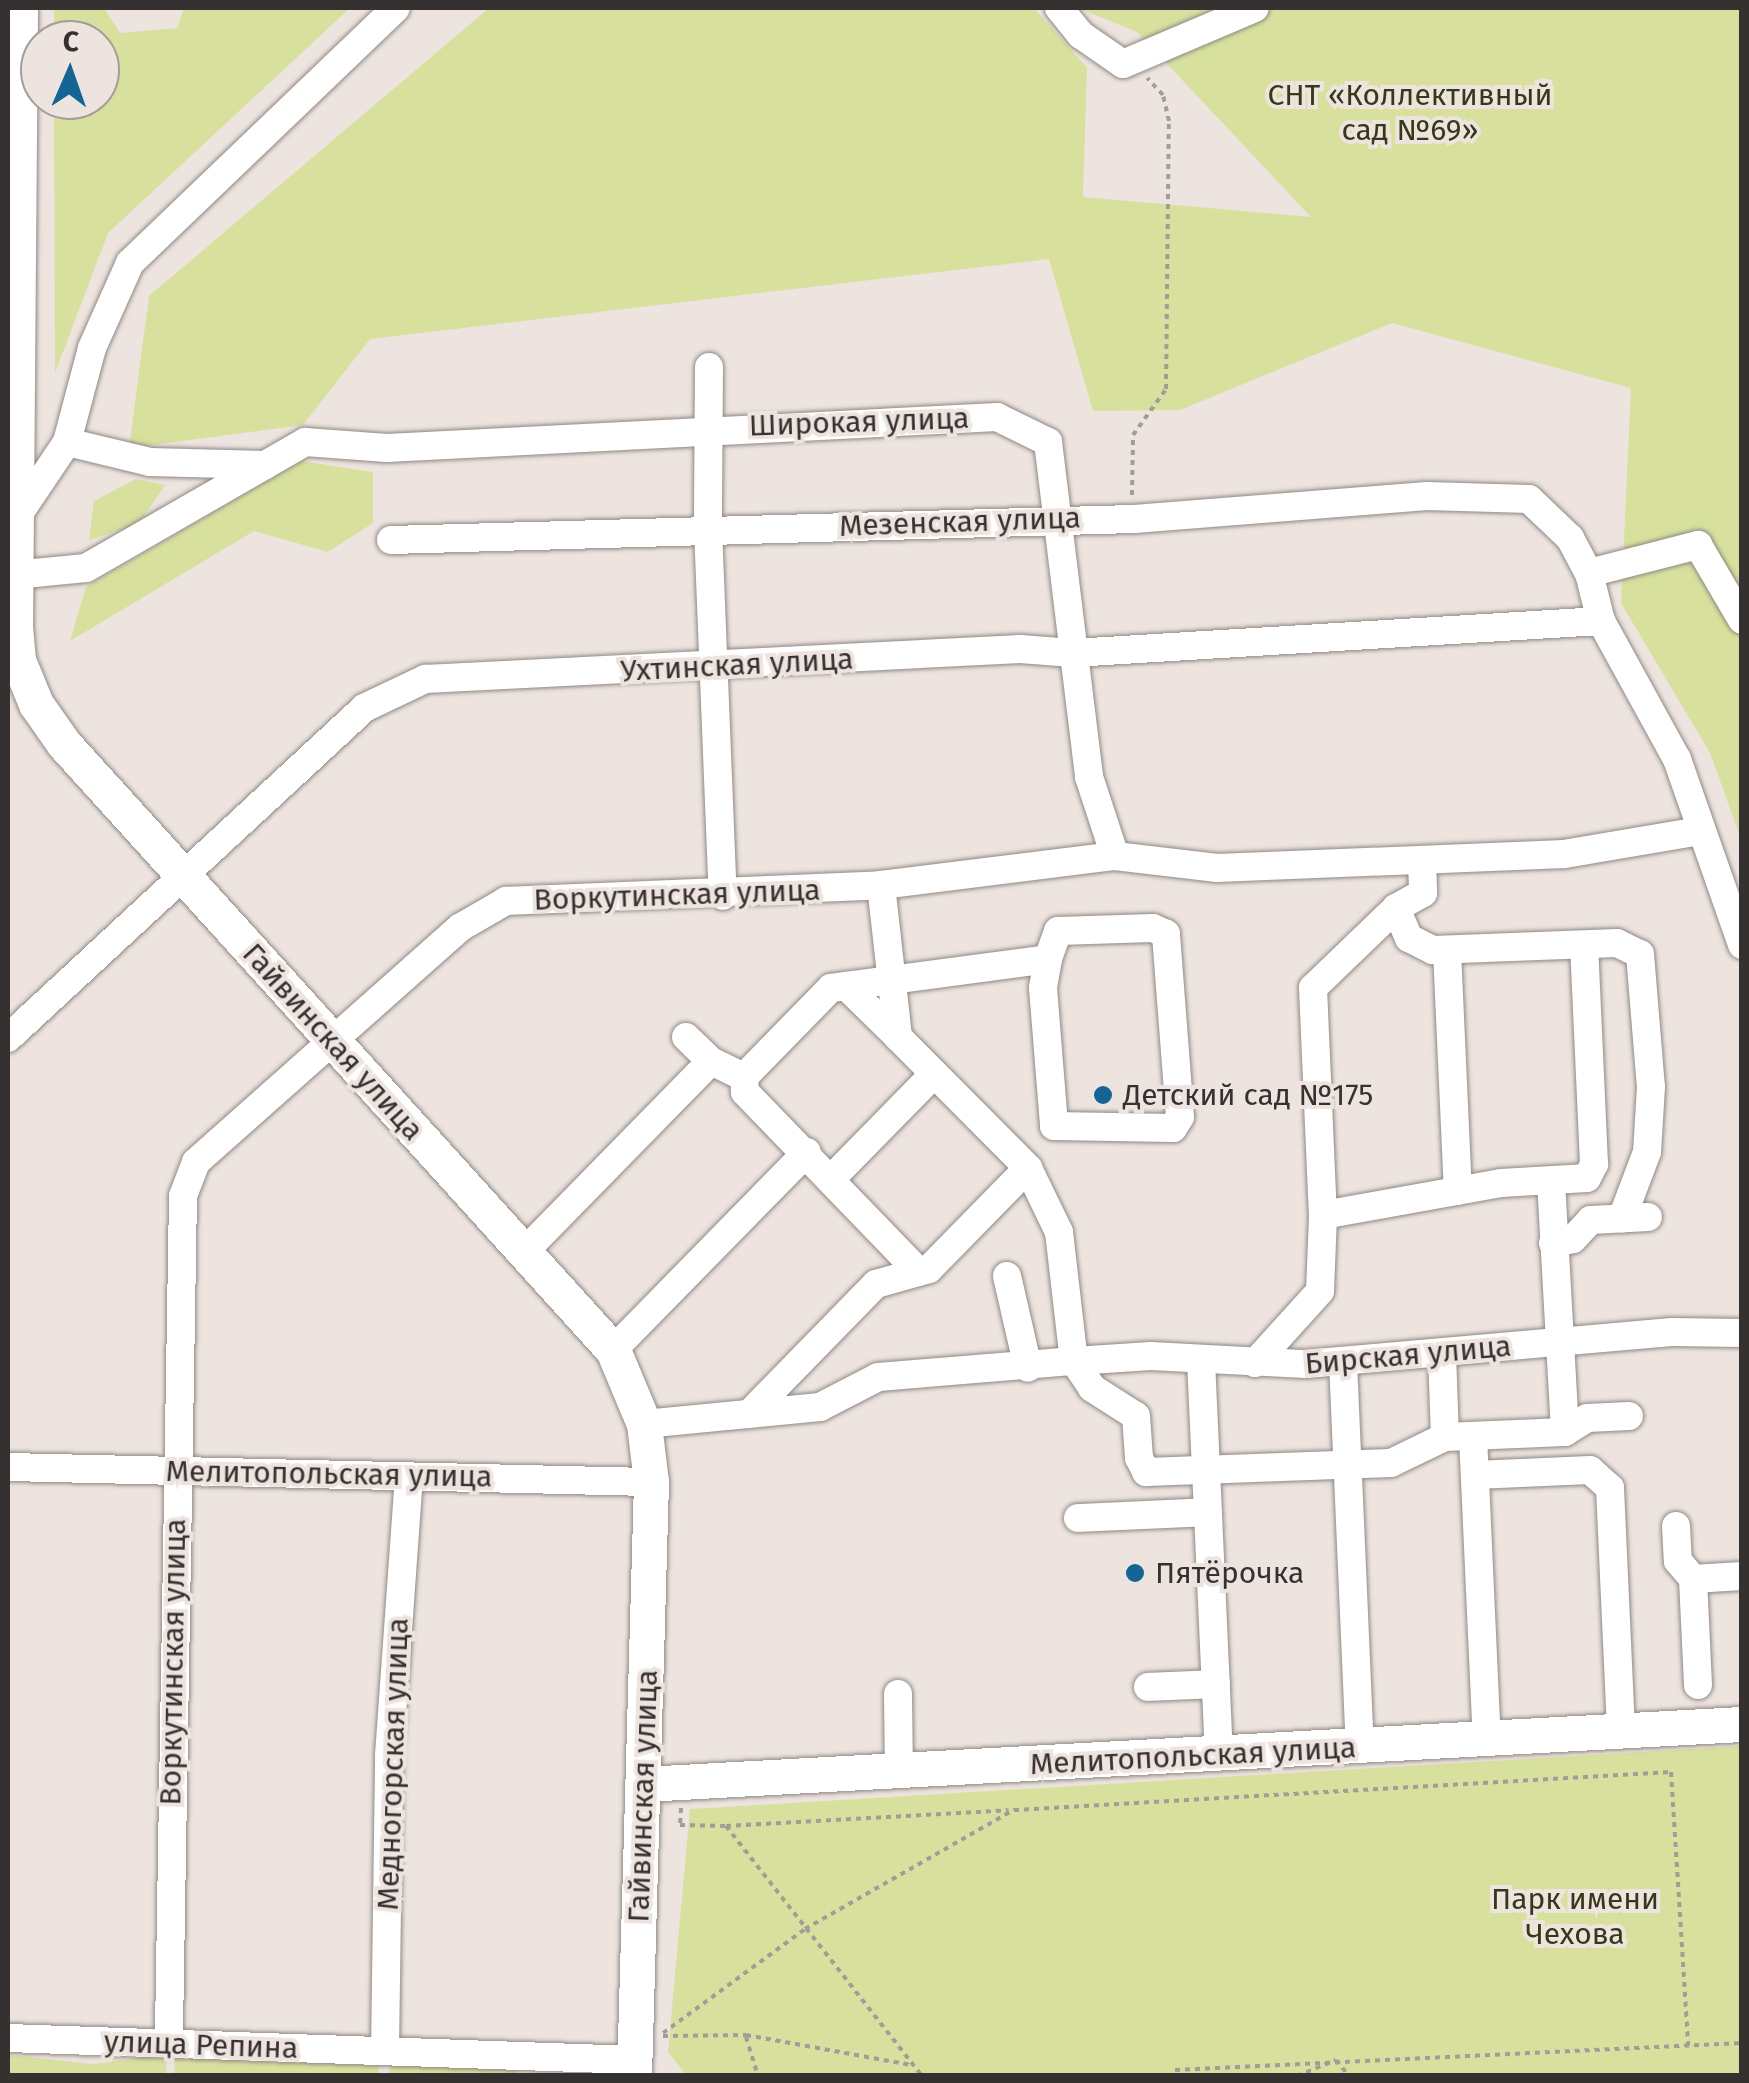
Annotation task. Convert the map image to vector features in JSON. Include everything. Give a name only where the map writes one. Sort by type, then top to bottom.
[{"type":"main road","name":"Гайвинская улица","points":[[20,8],[14,44],[13,661],[62,741],[613,1350],[644,1424],[651,1482],[634,2068]]},
{"type":"main road","name":"Мелитопольская улица","points":[[644,1784],[1742,1724]]},
{"type":"street","points":[[14,521],[67,442],[92,348],[130,263],[396,8]]},
{"type":"street","points":[[1060,8],[1081,34],[1123,64],[1255,8]]},
{"type":"street","points":[[709,367],[708,530],[723,896]]},
{"type":"street","name":"Широкая улица","points":[[267,465],[305,442],[387,448],[708,427],[997,417],[1048,442],[1089,778],[1115,856]]},
{"type":"street","points":[[67,442],[150,462],[267,465]]},
{"type":"street","points":[[14,575],[86,568],[267,465]]},
{"type":"street","name":"Мезенская улица","points":[[391,540],[1134,519],[1427,496],[1528,499],[1570,538],[1589,573]]},
{"type":"street","points":[[1742,620],[1698,544],[1589,573],[1602,621],[1676,760],[1742,945]]},
{"type":"street","name":"Ухтинская улица","points":[[8,1038],[364,708],[425,678],[714,667],[1020,649],[1072,653],[1602,621]]},
{"type":"street","name":"Воркутинская улица","points":[[169,2031],[183,1196],[196,1162],[460,927],[506,901],[723,896],[881,886],[1115,856],[1217,868],[1564,854],[1700,831]]},
{"type":"street","points":[[1254,1363],[1320,1292],[1323,1215],[1313,988],[1396,908],[1423,893],[1422,860]]},
{"type":"street","points":[[881,886],[898,1038]]},
{"type":"street","points":[[1396,908],[1409,938],[1447,950],[1630,945],[1646,967],[1648,1152],[1635,1217],[1591,1220],[1573,1239],[1554,1243]]},
{"type":"street","points":[[1058,931],[1166,934],[1179,1124],[1165,1130],[1054,1126],[1043,988],[1048,959],[1058,931]]},
{"type":"street","points":[[1323,1215],[1458,1191],[1588,1178],[1594,1164],[1584,944]]},
{"type":"street","points":[[1447,950],[1458,1191]]},
{"type":"street","points":[[744,1078],[831,988],[1048,959]]},
{"type":"street","points":[[846,986],[1028,1168],[1060,1232],[1074,1361],[1092,1388],[1131,1409],[1146,1472],[1402,1462],[1459,1437],[1565,1432],[1587,1418],[1629,1416]]},
{"type":"street","points":[[686,1037],[711,1061],[744,1078]]},
{"type":"street","points":[[524,1252],[711,1061]]},
{"type":"street","points":[[833,1177],[934,1074]]},
{"type":"street","points":[[744,1078],[746,1092],[833,1177],[846,1200],[919,1272]]},
{"type":"street","points":[[613,1350],[807,1152]]},
{"type":"street","points":[[749,1414],[876,1284],[919,1272],[1028,1168]]},
{"type":"street","points":[[1551,1181],[1565,1432]]},
{"type":"street","points":[[1007,1276],[1028,1368]]},
{"type":"street","name":"Бирская улица","points":[[644,1424],[820,1407],[878,1378],[1074,1361],[1343,1362],[1558,1342],[1742,1333]]},
{"type":"street","points":[[1442,1353],[1459,1437],[1475,1475],[1487,1739]]},
{"type":"street","points":[[1201,1360],[1219,1754]]},
{"type":"street","points":[[1343,1362],[1360,1746]]},
{"type":"street","name":"Мелитопольская улица","points":[[8,1467],[651,1482]]},
{"type":"street","points":[[1475,1475],[1590,1470],[1610,1488],[1621,1731]]},
{"type":"street","name":"Медногорская улица","points":[[385,2051],[389,1755],[409,1476]]},
{"type":"street","points":[[1078,1518],[1208,1512]]},
{"type":"street","points":[[1676,1526],[1678,1562],[1693,1579],[1698,1684]]},
{"type":"street","points":[[1693,1579],[1742,1576]]},
{"type":"street","points":[[1148,1687],[1216,1684]]},
{"type":"street","points":[[898,1694],[899,1772]]},
{"type":"street","name":"улица Репина","points":[[8,2038],[385,2051],[634,2068]]},
{"type":"path","points":[[1123,64],[1163,95],[1168,150],[1166,389],[1143,416],[1129,458],[1134,519]]},
{"type":"path","points":[[681,1805],[680,1825],[726,1826],[1671,1772],[1688,2045]]},
{"type":"path","points":[[911,2064],[746,2035],[659,2036],[805,1929],[1014,1810]]},
{"type":"path","points":[[726,1826],[922,2076]]},
{"type":"path","points":[[746,2035],[758,2076]]},
{"type":"path","points":[[1175,2070],[1742,2043]]},
{"type":"path","points":[[1297,2076],[1336,2060]]},
{"type":"path","points":[[1336,2060],[1349,2076]]},
{"type":"green space","points":[[54,8],[104,8],[112,20],[54,20]]},
{"type":"green space","points":[[184,8],[350,8],[108,233],[55,373],[54,120],[120,120],[120,33],[177,28]]},
{"type":"green space","name":"СНТ «Коллективный сад №69»","points":[[489,8],[1034,8],[1087,68],[1083,197],[1311,217],[1137,32],[1078,8],[1741,8],[1741,839],[1710,753],[1621,603],[1631,388],[1392,323],[1180,410],[1093,411],[1049,259],[370,339],[303,425],[129,448],[149,296]]},
{"type":"green space","points":[[302,461],[373,472],[373,523],[328,552],[254,531],[70,641],[86,587]]},
{"type":"green space","points":[[136,479],[165,485],[139,524],[89,540],[94,501]]},
{"type":"green space","name":"Парк имени Чехова","points":[[1741,1746],[1741,2075],[687,2076],[668,2052],[690,1809]]},
{"type":"green space","points":[[167,2054],[166,2075],[8,2075],[8,2055],[93,2064]]},
{"type":"green space","points":[[175,2056],[379,2062],[378,2075],[174,2076]]},
{"type":"green space","points":[[390,2064],[521,2068],[512,2075],[389,2076]]},
{"type":"place","name":"Детский сад №175","points":[[1103,1095]]},
{"type":"place","name":"Пятёрочка","points":[[1135,1573]]}]
